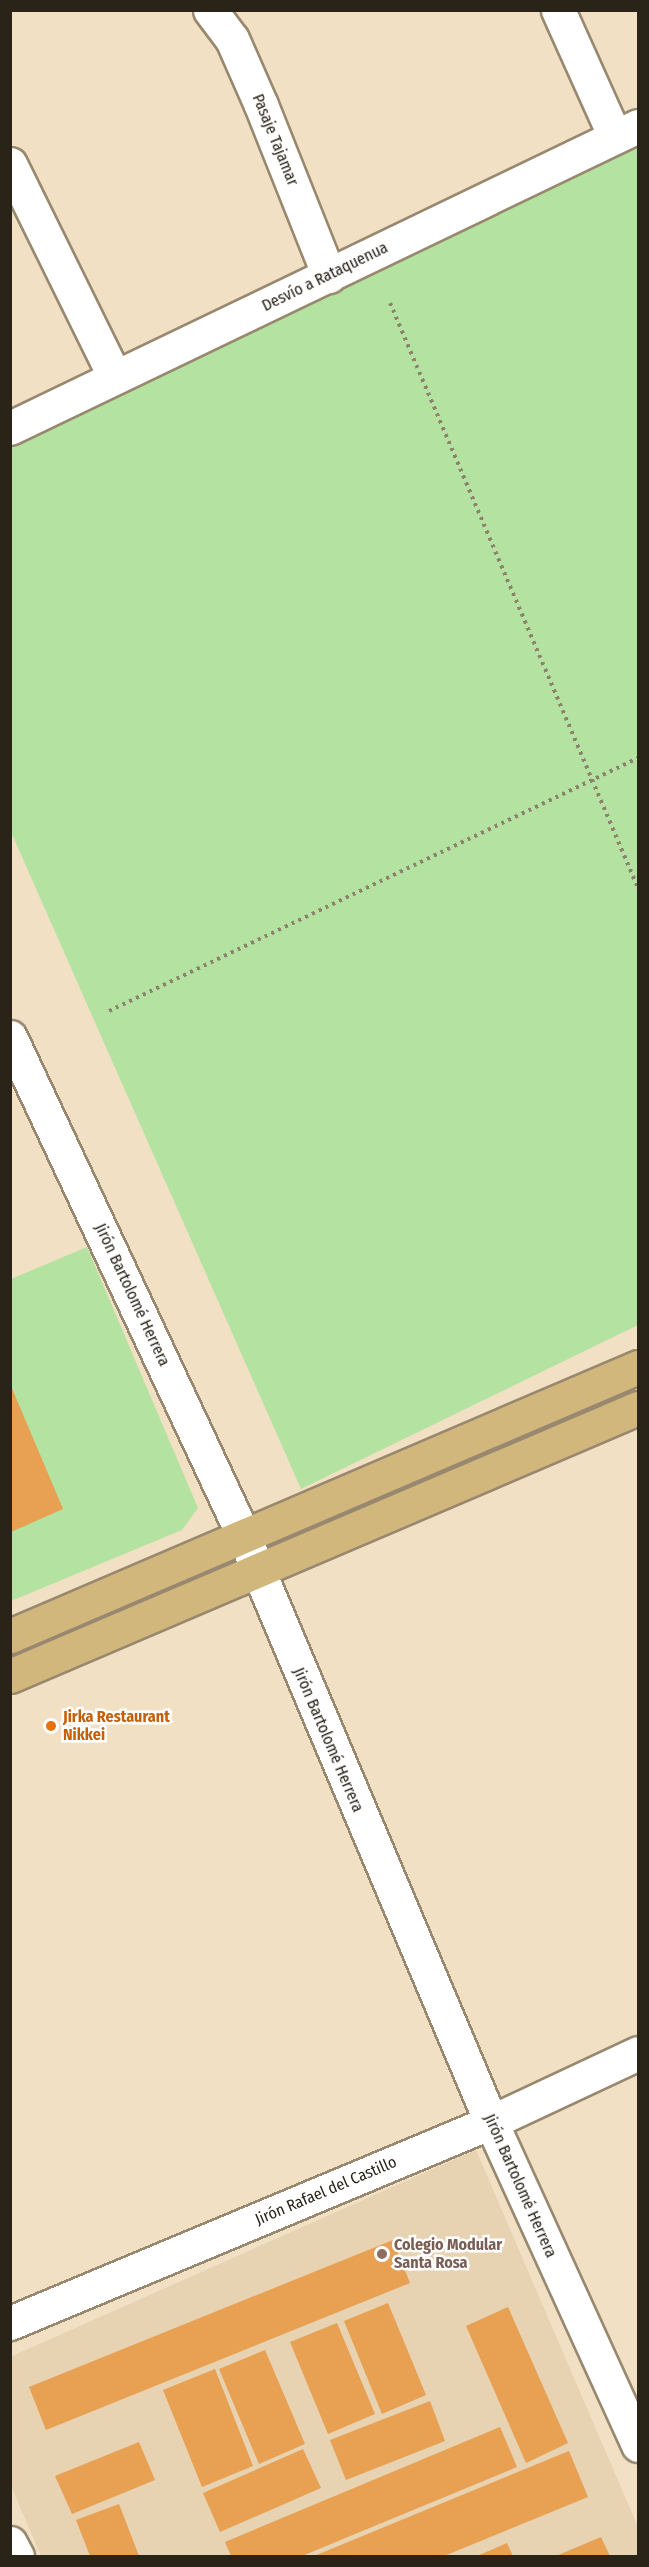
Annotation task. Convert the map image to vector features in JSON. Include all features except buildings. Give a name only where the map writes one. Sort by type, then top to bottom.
[{"type":"main road","points":[[10,1636],[245,1539],[639,1367]]},
{"type":"main road","points":[[10,1676],[639,1408]]},
{"type":"street","name":"Pasaje Tajamar","points":[[210,10],[232,39],[257,95],[329,276]]},
{"type":"street","points":[[558,10],[627,131]]},
{"type":"street","name":"Desvío a Rataquenua","points":[[10,428],[627,131]]},
{"type":"street","points":[[10,164],[115,377]]},
{"type":"street","name":"Jirón Bartolomé Herrera","points":[[10,1037],[245,1539],[491,2122],[639,2445]]},
{"type":"street","name":"Jirón Rafael del Castillo","points":[[10,2323],[491,2122],[639,2054]]},
{"type":"street","points":[[10,2543],[17,2556]]},
{"type":"path","points":[[390,303],[639,888]]},
{"type":"path","points":[[109,1011],[639,758]]},
{"type":"shaded area","name":"Colegio Modular Santa Rosa","points":[[476,2150],[638,2527],[638,2556],[41,2556],[11,2486],[10,2357]]},
{"type":"green space","points":[[638,143],[638,1325],[301,1489],[11,832],[10,440]]},
{"type":"green space","points":[[87,1247],[198,1508],[182,1530],[11,1601],[11,1279]]},
{"type":"place","name":"Jirka Restaurant Nikkei","points":[[51,1726]]},
{"type":"place","name":"Colegio Modular Santa Rosa","points":[[382,2254]]}]
